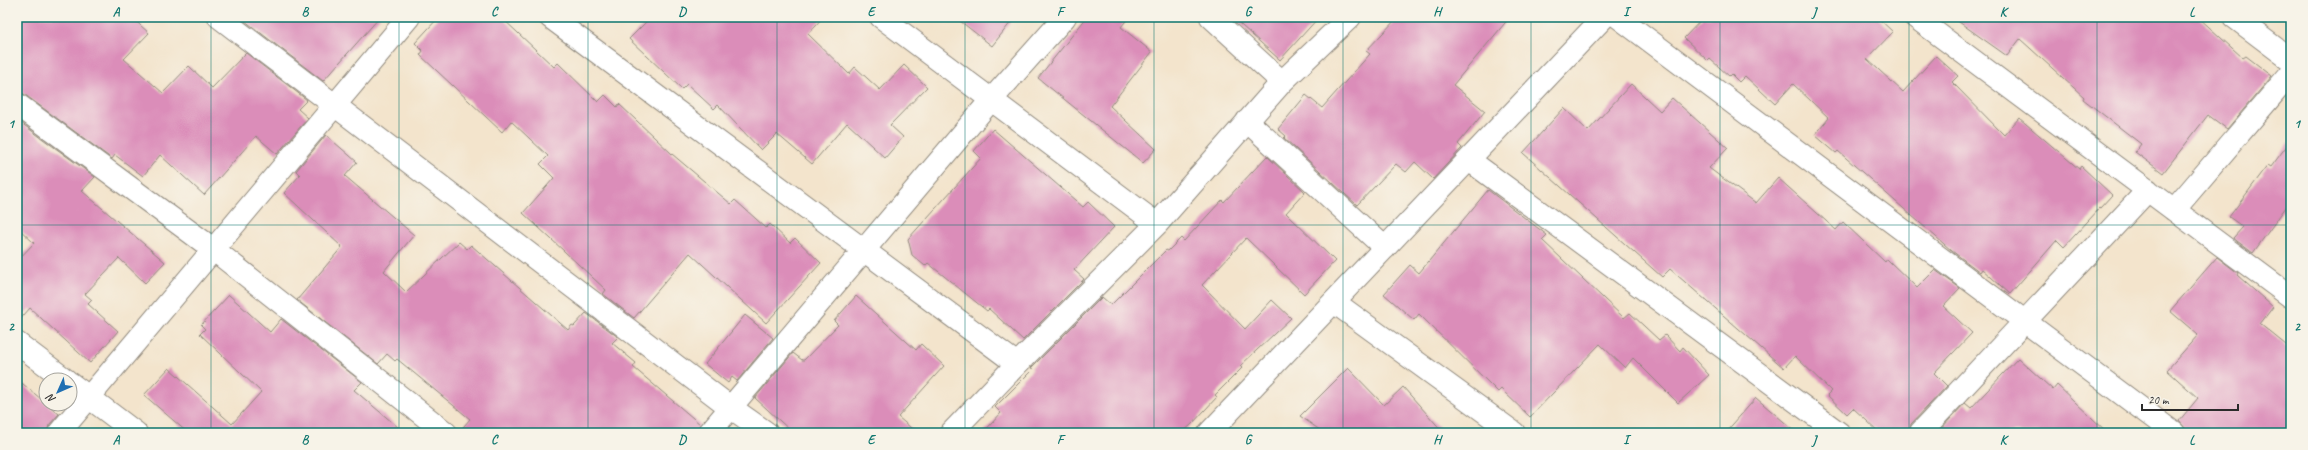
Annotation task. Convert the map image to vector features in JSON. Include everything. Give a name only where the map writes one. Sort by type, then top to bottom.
[{"type":"street","points":[[219,17],[730,407],[767,433]]},
{"type":"street","points":[[59,433],[409,17]]},
{"type":"street","points":[[550,17],[1017,364]]},
{"type":"street","points":[[881,17],[1157,224]]},
{"type":"street","points":[[709,433],[991,100],[1065,17]]},
{"type":"street","points":[[1211,17],[1282,82]]},
{"type":"street","points":[[951,433],[1017,364],[1157,224],[1282,82],[1350,17]]},
{"type":"street","points":[[1209,433],[1604,17]]},
{"type":"street","points":[[1618,17],[2174,433]]},
{"type":"street","points":[[1915,17],[2291,297]]},
{"type":"street","points":[[2234,17],[2291,60]]},
{"type":"street","points":[[2174,210],[2291,73]]},
{"type":"street","points":[[17,104],[214,249],[446,433]]},
{"type":"street","points":[[1247,121],[1385,248]]},
{"type":"street","points":[[1469,160],[1839,433]]},
{"type":"street","points":[[1920,433],[2148,190]]},
{"type":"street","points":[[1334,302],[1514,433]]},
{"type":"street","points":[[17,343],[55,372]]},
{"type":"street","points":[[78,389],[136,433]]},
{"type":"building","points":[[17,17],[131,17],[149,33],[124,59],[163,93],[189,66],[212,88],[246,53],[307,100],[298,109],[308,118],[277,154],[256,136],[204,195],[160,155],[143,176],[115,155],[112,159],[24,94],[17,92]]},
{"type":"building","points":[[240,17],[380,17],[323,81]]},
{"type":"building","points":[[439,17],[501,17],[554,67],[558,63],[598,102],[605,95],[617,107],[619,104],[672,154],[731,204],[735,200],[766,228],[770,224],[790,243],[795,238],[821,263],[766,323],[690,253],[634,318],[603,294],[606,290],[523,213],[554,178],[540,164],[548,156],[511,121],[502,132],[420,55],[423,51],[415,43]]},
{"type":"building","points":[[651,17],[823,17],[808,34],[849,74],[855,67],[880,90],[904,65],[927,87],[890,125],[903,137],[885,158],[847,123],[812,164],[777,134],[761,150],[718,105],[714,109],[687,84],[682,89],[629,39]]},
{"type":"building","points":[[955,17],[1015,17],[992,46]]},
{"type":"building","points":[[1087,17],[1129,17],[1121,27],[1152,52],[1110,106],[1156,149],[1143,163],[1038,78]]},
{"type":"building","points":[[1232,17],[1319,17],[1280,60]]},
{"type":"building","points":[[1398,17],[1510,17],[1453,85],[1485,111],[1458,144],[1462,148],[1433,179],[1415,162],[1406,172],[1396,164],[1357,205],[1284,138],[1286,136],[1278,129],[1306,95],[1322,108],[1370,54],[1366,51]]},
{"type":"building","points":[[1704,17],[1877,17],[1893,32],[1867,59],[1903,92],[1936,56],[1958,76],[1952,82],[2004,135],[2019,118],[2079,169],[2081,166],[2112,195],[2064,247],[2057,240],[2010,294],[1982,269],[1980,272],[1952,251],[1838,151],[1836,153],[1815,135],[1829,118],[1793,84],[1775,104],[1745,76],[1739,82],[1731,74],[1729,76],[1710,59],[1708,61],[1684,38]]},
{"type":"building","points":[[1952,17],[2198,17],[2243,58],[2246,56],[2272,76],[2227,129],[2208,115],[2163,173],[2135,152],[2141,144],[2083,99],[2084,97],[2020,39],[2007,56]]},
{"type":"building","points":[[1631,84],[1660,111],[1672,98],[1728,148],[1709,168],[1756,203],[1778,178],[1836,230],[1843,222],[1885,262],[1887,259],[1917,288],[1935,270],[1960,288],[1943,306],[1972,333],[1934,373],[1947,386],[1911,424],[1908,433],[1880,433],[1853,408],[1847,414],[1827,395],[1831,391],[1795,356],[1784,368],[1670,269],[1662,277],[1523,153],[1564,108],[1588,131]]},
{"type":"building","points":[[17,120],[95,177],[82,191],[165,262],[145,283],[119,258],[85,294],[92,300],[88,304],[118,331],[90,363],[30,308],[17,323],[17,261],[34,243],[17,227]]},
{"type":"building","points":[[993,129],[1083,207],[1088,202],[1114,227],[1074,270],[1084,279],[1023,340],[989,309],[987,311],[928,263],[925,266],[912,255],[908,239],[981,158],[974,151]]},
{"type":"building","points":[[326,135],[357,162],[345,176],[414,235],[384,271],[406,292],[459,242],[467,249],[471,245],[568,330],[572,325],[574,326],[586,313],[618,337],[612,343],[636,363],[633,367],[700,424],[697,433],[458,433],[470,419],[397,359],[395,361],[387,354],[378,364],[297,300],[342,247],[284,193],[300,175],[296,171]]},
{"type":"building","points":[[2291,140],[2291,200],[2253,253],[2233,238],[2243,227],[2229,217],[2268,165],[2271,167]]},
{"type":"building","points":[[1267,156],[1305,192],[1286,213],[1335,261],[1304,294],[1246,238],[1202,285],[1245,329],[1272,300],[1291,318],[1240,366],[1242,368],[1215,395],[1217,397],[1192,424],[1182,433],[983,433],[1001,413],[995,407],[1033,369],[1031,368],[1102,297],[1111,305],[1166,250],[1168,251],[1181,238],[1184,241],[1222,200],[1224,202]]},
{"type":"building","points":[[1488,190],[1547,235],[1542,240],[1624,318],[1630,313],[1659,340],[1665,335],[1680,351],[1683,347],[1709,375],[1678,403],[1633,358],[1625,368],[1600,344],[1530,417],[1501,389],[1498,392],[1419,314],[1414,320],[1384,294],[1410,265],[1419,273]]},
{"type":"building","points":[[2217,257],[2238,273],[2237,275],[2273,307],[2260,324],[2291,349],[2291,433],[2186,433],[2185,428],[2179,421],[2198,398],[2167,370],[2198,335],[2170,311]]},
{"type":"building","points":[[229,295],[270,332],[281,319],[362,382],[354,390],[405,433],[188,433],[144,395],[169,368],[232,424],[261,392],[200,334],[205,329],[201,325]]},
{"type":"building","points":[[856,296],[916,350],[921,344],[944,366],[898,417],[917,433],[793,433],[755,398],[793,353],[804,360],[838,325],[834,321]]},
{"type":"building","points":[[745,315],[773,338],[737,381],[732,377],[728,383],[705,364]]},
{"type":"building","points":[[2018,358],[2053,390],[2057,385],[2108,433],[1937,433],[1965,403],[1971,408]]},
{"type":"building","points":[[1348,368],[1384,405],[1403,387],[1444,433],[1324,433],[1300,416]]},
{"type":"building","points":[[17,379],[38,396],[38,412],[57,412],[59,414],[49,425],[47,433],[17,433]]},
{"type":"building","points":[[1756,398],[1797,433],[1725,433]]}]
